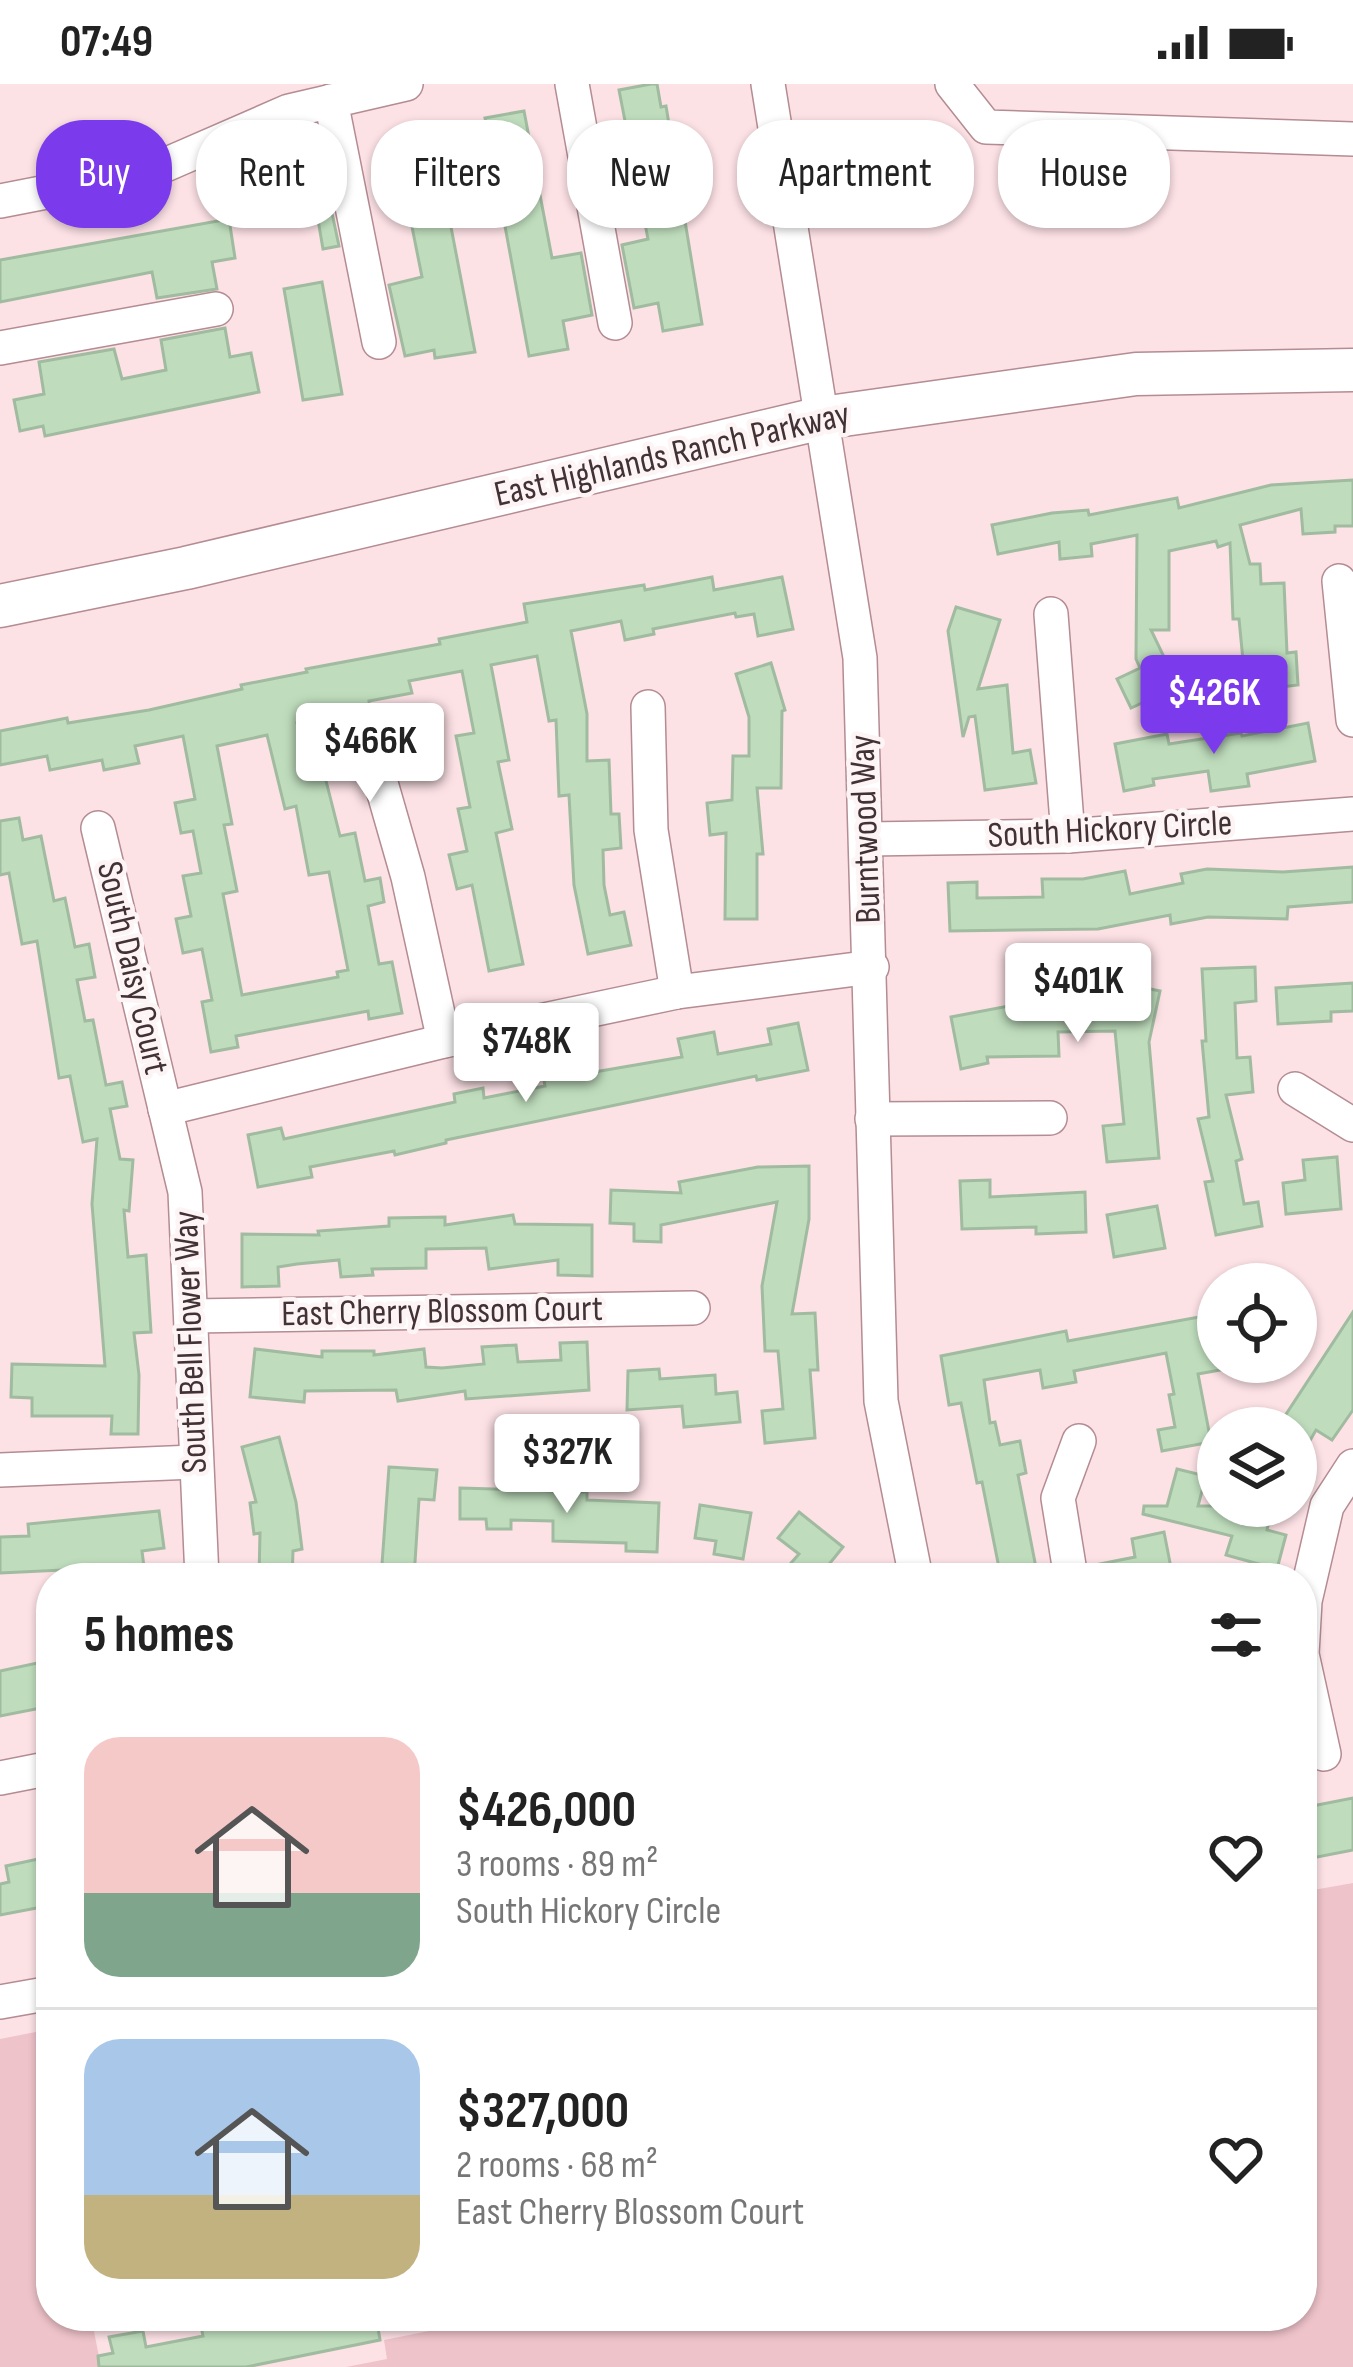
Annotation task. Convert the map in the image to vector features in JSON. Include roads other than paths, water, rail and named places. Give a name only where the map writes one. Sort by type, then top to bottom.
[{"type":"main road","name":"East Highlands Ranch Parkway","points":[[0,606],[186,568],[822,418],[1136,374],[1353,370]]},
{"type":"street","points":[[0,201],[149,172],[286,98],[332,101],[406,84]]},
{"type":"street","points":[[572,84],[615,323]]},
{"type":"street","name":"Burntwood Way","points":[[768,84],[860,658],[881,1401],[913,1563]]},
{"type":"street","points":[[952,84],[986,127],[1353,140]]},
{"type":"street","points":[[332,101],[379,342]]},
{"type":"street","points":[[0,348],[216,309]]},
{"type":"street","points":[[1340,581],[1353,720]]},
{"type":"street","points":[[1051,614],[1068,836]]},
{"type":"street","points":[[648,707],[651,830],[677,992]]},
{"type":"street","points":[[375,762],[408,877],[444,1041]]},
{"type":"street","name":"South Hickory Circle","points":[[867,839],[1068,836],[1353,814]]},
{"type":"street","name":"South Daisy Court","points":[[98,828],[165,1109]]},
{"type":"street","points":[[165,1109],[444,1041],[677,992],[872,967]]},
{"type":"street","points":[[1295,1089],[1353,1125]]},
{"type":"street","name":"South Bell Flower Way","points":[[165,1109],[185,1192],[201,1563]]},
{"type":"street","points":[[872,1119],[1050,1118]]},
{"type":"street","name":"East Cherry Blossom Court","points":[[191,1316],[693,1308]]},
{"type":"street","points":[[1069,1563],[1058,1498],[1079,1441]]},
{"type":"street","points":[[0,1470],[194,1462]]},
{"type":"street","points":[[1314,1563],[1327,1505],[1353,1466]]},
{"type":"street","points":[[1317,1716],[1326,1754]]},
{"type":"street","points":[[0,1778],[36,1771]]},
{"type":"street","points":[[0,2002],[36,1996]]}]
